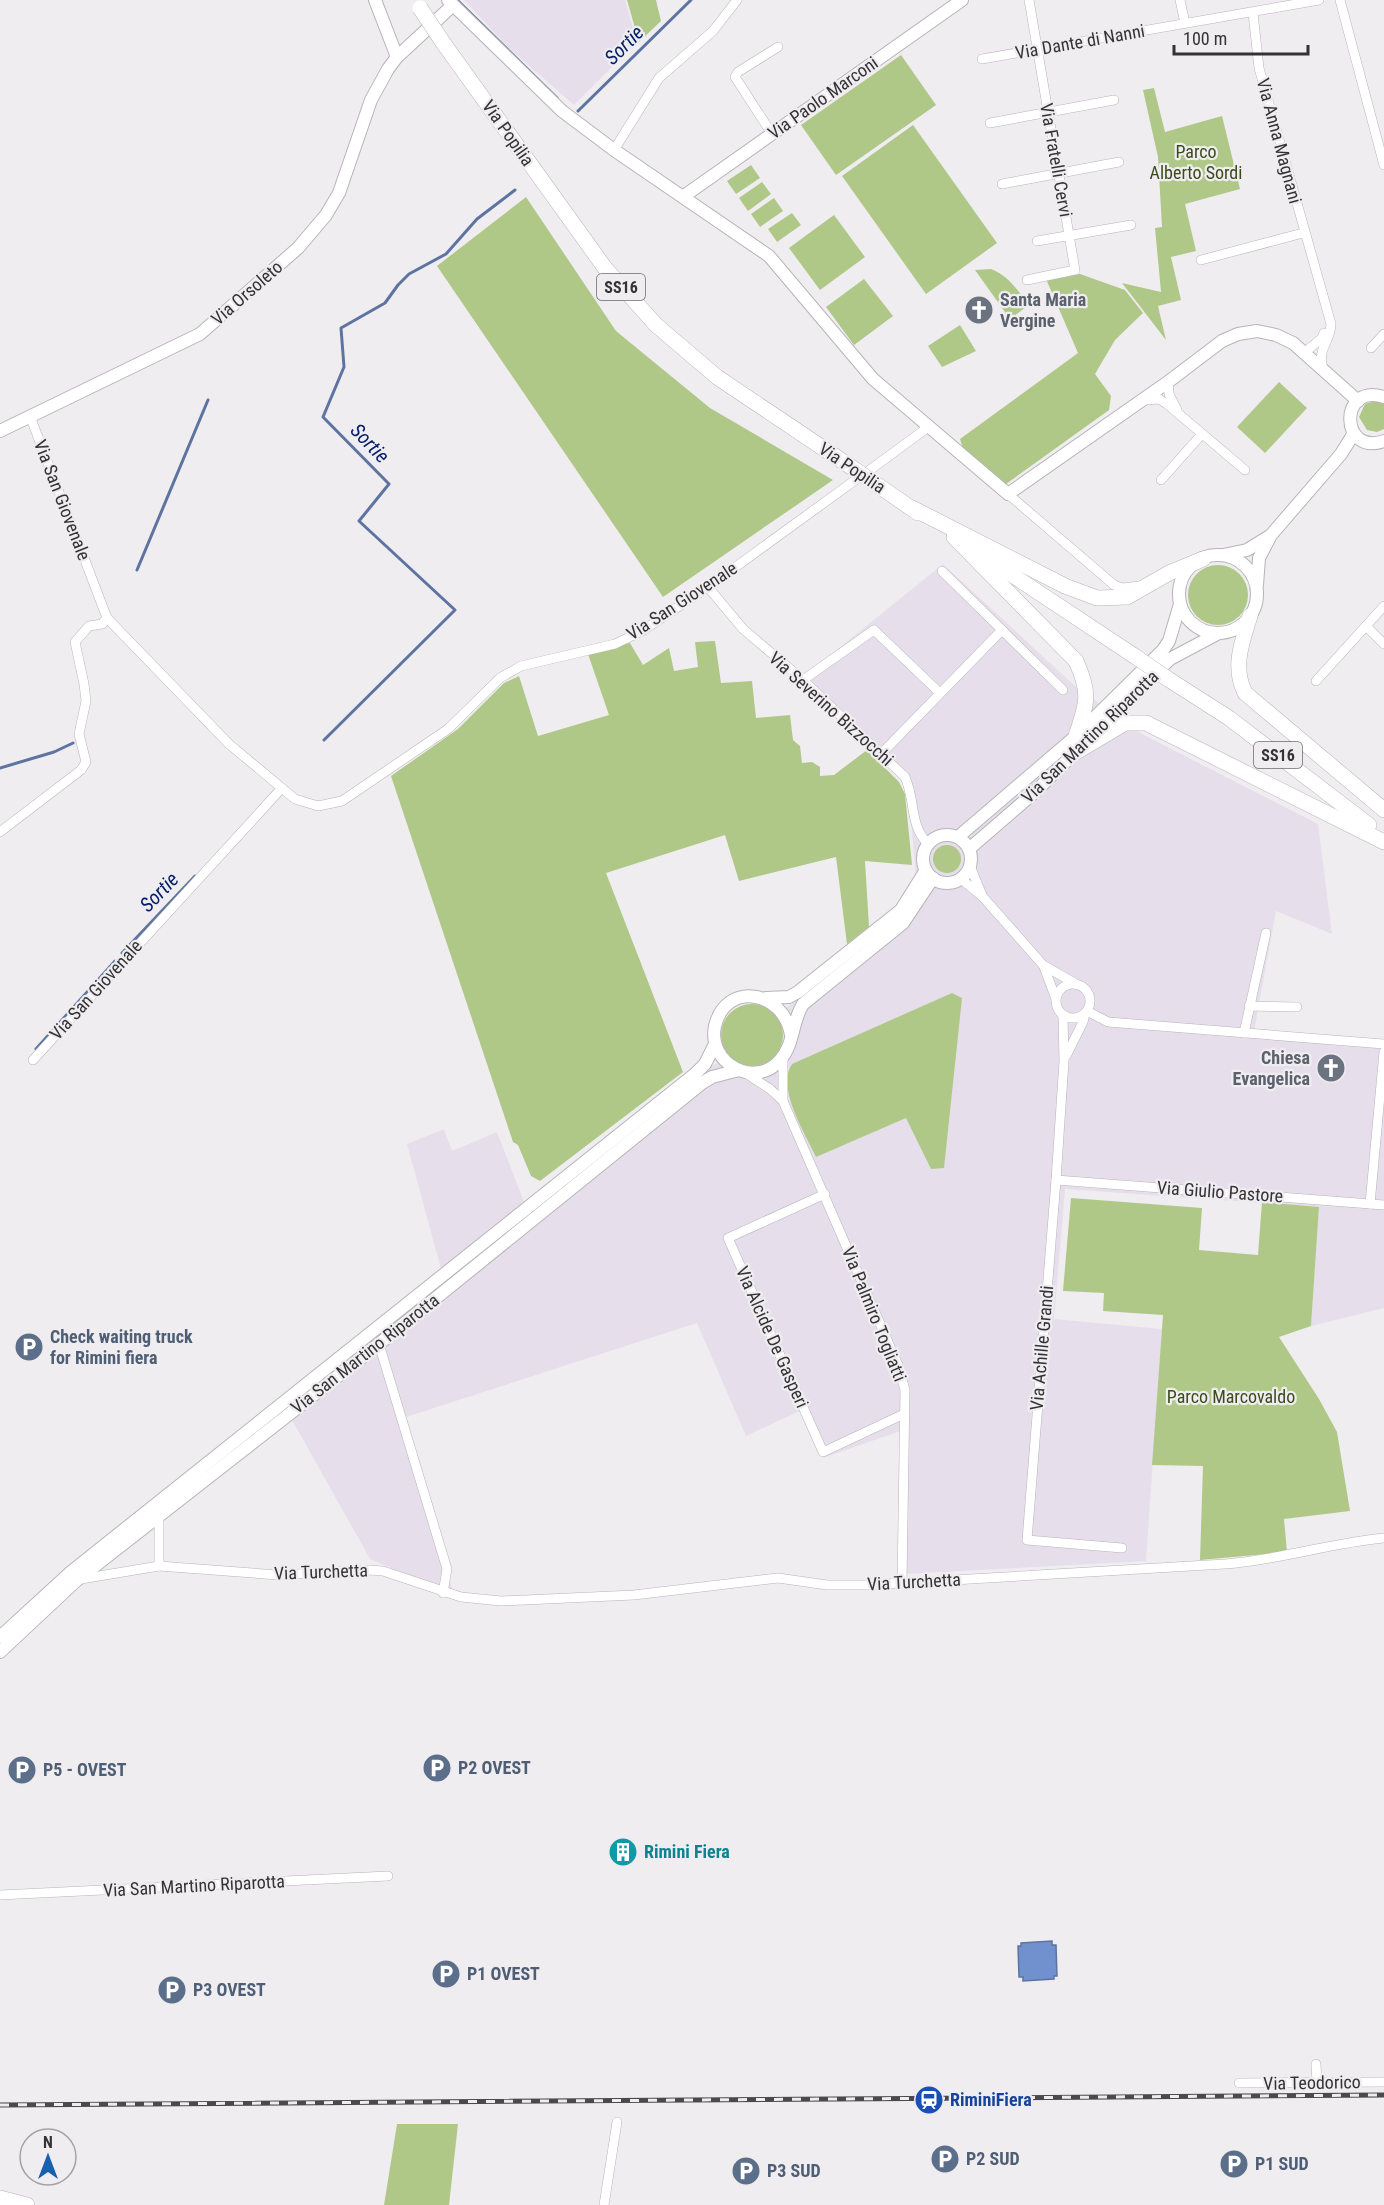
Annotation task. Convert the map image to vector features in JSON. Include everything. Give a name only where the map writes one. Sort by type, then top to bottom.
[{"type":"main road","name":"Via Popilia","points":[[417,4],[604,268],[656,325],[717,377],[1229,718],[1384,837]]},
{"type":"main road","points":[[912,508],[1085,596],[1107,599],[1127,597],[1203,559]]},
{"type":"main road","points":[[954,537],[1076,661],[1086,683],[1086,706],[1076,736]]},
{"type":"main road","points":[[1250,616],[1238,661],[1238,673],[1245,693],[1384,810]]},
{"type":"main road","points":[[1076,752],[1125,723],[1146,723],[1384,842]]},
{"type":"main road","points":[[0,2198],[27,2205]]},
{"type":"street","points":[[375,0],[398,57]]},
{"type":"street","points":[[614,150],[659,78],[713,31],[736,0]]},
{"type":"street","name":"Via Paolo Marconi","points":[[684,196],[962,0]]},
{"type":"street","name":"Via Fratelli Cervi","points":[[1027,280],[1075,270],[1029,0]]},
{"type":"street","points":[[1180,0],[1185,23]]},
{"type":"street","name":"Via Dante di Nanni","points":[[982,59],[1319,0]]},
{"type":"street","points":[[1340,0],[1384,165]]},
{"type":"street","points":[[450,3],[562,111],[614,150],[769,256],[873,379],[927,428],[1114,585],[1131,588],[1154,582]]},
{"type":"street","name":"Via Orsoleto","points":[[0,431],[200,334],[298,248],[326,215],[339,193],[371,100],[398,57],[450,3]]},
{"type":"street","name":"Via Anna Magnani","points":[[1252,13],[1259,68],[1327,316],[1330,333],[1320,358],[1324,370]]},
{"type":"street","points":[[772,134],[735,76],[778,47]]},
{"type":"street","points":[[990,123],[1114,100]]},
{"type":"street","points":[[1002,184],[1119,162]]},
{"type":"street","points":[[1037,241],[1131,225]]},
{"type":"street","points":[[1201,260],[1304,233]]},
{"type":"street","points":[[1305,353],[1322,338],[1327,316]]},
{"type":"street","points":[[1008,494],[1165,385],[1222,341],[1238,334],[1257,332],[1276,335],[1305,353],[1358,401]]},
{"type":"street","points":[[1371,348],[1384,334]]},
{"type":"street","points":[[1165,385],[1167,404]]},
{"type":"street","points":[[1165,385],[1180,415]]},
{"type":"street","points":[[1358,437],[1350,413],[1358,401],[1372,395],[1383,395]]},
{"type":"street","points":[[1143,400],[1159,399],[1167,404],[1245,470]]},
{"type":"street","name":"Via San Giovenale","points":[[30,416],[107,618],[229,744],[281,789],[295,798],[318,806],[342,801],[448,729],[500,678],[521,666],[615,644],[642,631],[864,476],[927,428]]},
{"type":"street","points":[[1161,480],[1202,434]]},
{"type":"street","points":[[1358,437],[1374,443],[1384,441]]},
{"type":"street","points":[[1271,535],[1247,549],[1203,559],[1183,577],[1180,586],[1180,604],[1185,616],[1194,625],[1217,634],[1236,628],[1250,616],[1255,608],[1259,558],[1271,535],[1358,437]]},
{"type":"street","points":[[1220,556],[1244,566],[1257,590]]},
{"type":"street","points":[[942,571],[1063,690]]},
{"type":"street","name":"Via Severino Bizzocchi","points":[[708,587],[743,629],[803,680],[905,777],[910,789],[917,833],[928,844]]},
{"type":"street","name":"Via San Martino Riparotta","points":[[958,837],[1076,736],[1163,650],[1169,640],[1180,604]]},
{"type":"street","points":[[1316,681],[1384,606]]},
{"type":"street","points":[[0,832],[81,770],[86,762],[79,734],[86,701],[75,642],[89,626],[102,624],[107,618]]},
{"type":"street","points":[[1365,626],[1384,644]]},
{"type":"street","points":[[803,680],[874,630],[940,693]]},
{"type":"street","points":[[881,754],[1002,630]]},
{"type":"street","name":"Via San Martino Riparotta","points":[[969,849],[1076,752],[1170,659],[1217,634]]},
{"type":"street","name":"Via San Giovenale","points":[[33,1060],[281,789]]},
{"type":"street","points":[[942,835],[958,837],[969,849],[970,866],[960,878],[946,883],[929,874],[923,856],[928,844],[942,835]]},
{"type":"street","name":"Via Achille Grandi","points":[[970,866],[983,897]]},
{"type":"street","points":[[783,1101],[770,1089],[720,1055],[715,1044],[714,1032],[722,1011],[741,998],[789,997],[798,992],[901,910],[929,874]]},
{"type":"street","points":[[742,1071],[766,1071],[783,1058],[795,1016],[803,1004],[903,923],[929,874]]},
{"type":"street","name":"Via Achille Grandi","points":[[960,878],[983,897],[1042,965],[1056,999],[1057,1008],[1063,1016],[1064,1061],[1056,1180],[1027,1540],[1122,1548]]},
{"type":"street","points":[[1244,1033],[1266,933]]},
{"type":"street","name":"Via Achille Grandi","points":[[1042,965],[1076,984]]},
{"type":"street","points":[[1056,999],[1065,986],[1076,984],[1088,992],[1090,1002],[1086,1012],[1072,1019],[1063,1016]]},
{"type":"street","points":[[765,998],[783,1013],[790,1035]]},
{"type":"street","points":[[1250,1006],[1297,1007]]},
{"type":"street","points":[[1086,1012],[1108,1022],[1384,1044]]},
{"type":"street","name":"Via Achille Grandi","points":[[1064,1061],[1086,1012]]},
{"type":"street","name":"Via San Martino Riparotta","points":[[0,1637],[72,1572],[697,1072],[715,1044]]},
{"type":"street","points":[[1370,1204],[1384,1052]]},
{"type":"street","name":"Via Palmiro Togliatti","points":[[783,1058],[783,1101],[898,1365],[905,1390],[902,1583]]},
{"type":"street","name":"Via San Martino Riparotta","points":[[0,1652],[77,1580],[379,1344],[704,1082],[742,1071]]},
{"type":"street","name":"Via Giulio Pastore","points":[[1056,1180],[1384,1205]]},
{"type":"street","name":"Via Alcide De Gasperi","points":[[825,1194],[728,1238],[823,1452],[904,1414]]},
{"type":"street","points":[[379,1344],[447,1569],[443,1593]]},
{"type":"street","points":[[159,1515],[159,1566]]},
{"type":"street","name":"Via Turchetta","points":[[77,1580],[159,1566],[278,1575],[369,1570],[383,1571],[443,1593],[501,1601],[634,1595],[778,1578],[827,1585],[902,1583],[1266,1561],[1337,1544],[1384,1538]]},
{"type":"street","name":"Via San Martino Riparotta","points":[[0,1894],[388,1876]]},
{"type":"street","points":[[1316,2064],[1317,2083]]},
{"type":"street","name":"Via Teodorico","points":[[1239,2083],[1384,2082]]},
{"type":"street","points":[[604,2205],[617,2122]]},
{"type":"shaded area","points":[[464,0],[625,0],[637,42],[574,105],[511,50]]},
{"type":"shaded area","points":[[943,564],[1075,686],[1142,734],[1318,824],[1332,934],[1276,911],[1254,1032],[1384,1045],[1384,1308],[1311,1326],[1319,1207],[1065,1189],[1054,1319],[1162,1329],[1146,1561],[904,1574],[906,1429],[823,1458],[804,1409],[746,1436],[697,1323],[403,1418],[454,1595],[370,1559],[287,1411],[444,1280],[407,1144],[444,1129],[452,1151],[497,1132],[528,1212],[845,961],[918,898],[907,778],[803,677]]},
{"type":"green space","points":[[627,0],[656,0],[661,21],[639,42]]},
{"type":"green space","points":[[901,55],[936,105],[836,175],[801,125]]},
{"type":"green space","name":"Parco Alberto Sordi","points":[[1154,88],[1165,132],[1222,116],[1240,189],[1185,204],[1196,251],[1171,257],[1181,300],[1158,306],[1166,340],[1122,283],[1161,292],[1155,228],[1162,227],[1158,157],[1143,90]]},
{"type":"green space","points":[[913,125],[997,243],[926,294],[842,176]]},
{"type":"green space","points":[[751,165],[760,178],[736,194],[727,181]]},
{"type":"green space","points":[[762,182],[771,194],[748,211],[739,198]]},
{"type":"green space","points":[[526,197],[616,331],[710,408],[833,480],[663,597],[437,266]]},
{"type":"green space","points":[[774,198],[783,211],[760,227],[751,214]]},
{"type":"green space","points":[[792,213],[801,225],[777,242],[768,229]]},
{"type":"green space","points":[[834,215],[865,257],[820,290],[789,248]]},
{"type":"green space","points":[[991,269],[1008,280],[1029,305],[1010,319],[975,270]]},
{"type":"green space","points":[[1080,274],[1125,290],[1143,313],[1115,340],[1095,374],[1111,396],[1109,410],[1006,484],[964,452],[960,439],[1078,353],[1046,279]]},
{"type":"green space","points":[[864,279],[893,316],[854,345],[826,307]]},
{"type":"green space","points":[[960,325],[976,351],[942,367],[928,346]]},
{"type":"green space","points":[[1279,382],[1307,408],[1265,453],[1237,427]]},
{"type":"green space","points":[[1375,401],[1384,404],[1384,429],[1377,432],[1367,430],[1359,417],[1365,404]]},
{"type":"green space","points":[[1218,565],[1239,574],[1248,595],[1239,616],[1218,625],[1197,616],[1188,595],[1197,574]]},
{"type":"green space","points":[[715,641],[721,683],[752,681],[756,718],[790,715],[793,740],[800,746],[802,763],[812,762],[820,767],[820,776],[834,775],[867,750],[899,782],[905,794],[912,865],[865,861],[869,927],[847,944],[836,857],[739,881],[725,835],[606,873],[683,1072],[540,1181],[531,1176],[518,1145],[513,1142],[391,776],[458,729],[504,683],[519,676],[538,736],[609,715],[588,654],[630,643],[643,665],[669,648],[674,671],[698,667],[695,642]]},
{"type":"green space","points":[[947,845],[957,849],[961,859],[957,869],[947,873],[937,869],[933,859],[937,849]]},
{"type":"green space","points":[[952,993],[962,998],[944,1168],[931,1169],[906,1118],[816,1157],[799,1123],[790,1098],[787,1085],[792,1064]]},
{"type":"green space","points":[[752,1004],[774,1013],[783,1035],[774,1057],[752,1066],[730,1057],[721,1035],[730,1013]]},
{"type":"green space","name":"Parco Marcovaldo","points":[[1071,1198],[1202,1208],[1199,1250],[1258,1255],[1262,1202],[1319,1207],[1311,1326],[1279,1337],[1319,1399],[1337,1432],[1350,1511],[1284,1519],[1287,1552],[1200,1560],[1203,1466],[1152,1465],[1163,1315],[1103,1311],[1104,1293],[1063,1291]]},
{"type":"green space","points":[[397,2124],[458,2124],[449,2205],[384,2205]]},
{"type":"water","points":[[1052,1941],[1052,1945],[1056,1945],[1057,1976],[1054,1976],[1054,1979],[1023,1981],[1023,1977],[1019,1977],[1018,1946],[1021,1946],[1021,1943]]},
{"type":"waterway","name":"Sortie","points":[[457,0],[557,98]]},
{"type":"waterway","name":"Sortie","points":[[578,111],[691,0]]},
{"type":"waterway","name":"Sortie","points":[[324,740],[455,610],[359,521],[389,484],[323,417],[344,367],[341,328],[385,303],[409,274],[446,254],[477,219],[515,190]]},
{"type":"waterway","name":"Sortie","points":[[137,570],[208,400]]},
{"type":"waterway","name":"Sortie","points":[[0,768],[54,752],[73,743]]},
{"type":"waterway","name":"Sortie","points":[[122,953],[195,876]]},
{"type":"waterway","name":"Sortie","points":[[36,1049],[115,961]]},
{"type":"railway","points":[[0,2105],[1384,2095]]},
{"type":"place","name":"Santa Maria Vergine","points":[[979,310]]},
{"type":"place","name":"Chiesa Evangelica","points":[[1331,1068]]},
{"type":"place","name":"Check waiting truck for Rimini fiera","points":[[29,1347]]},
{"type":"place","name":"P2 OVEST","points":[[437,1768]]},
{"type":"place","name":"P5 - OVEST","points":[[22,1770]]},
{"type":"place","name":"Rimini Fiera","points":[[623,1852]]},
{"type":"place","name":"P1 OVEST","points":[[446,1974]]},
{"type":"place","name":"P3 OVEST","points":[[172,1990]]},
{"type":"place","name":"RiminiFiera","points":[[929,2100]]},
{"type":"place","name":"P2 SUD","points":[[945,2159]]},
{"type":"place","name":"P1 SUD","points":[[1234,2164]]},
{"type":"place","name":"P3 SUD","points":[[746,2171]]}]
